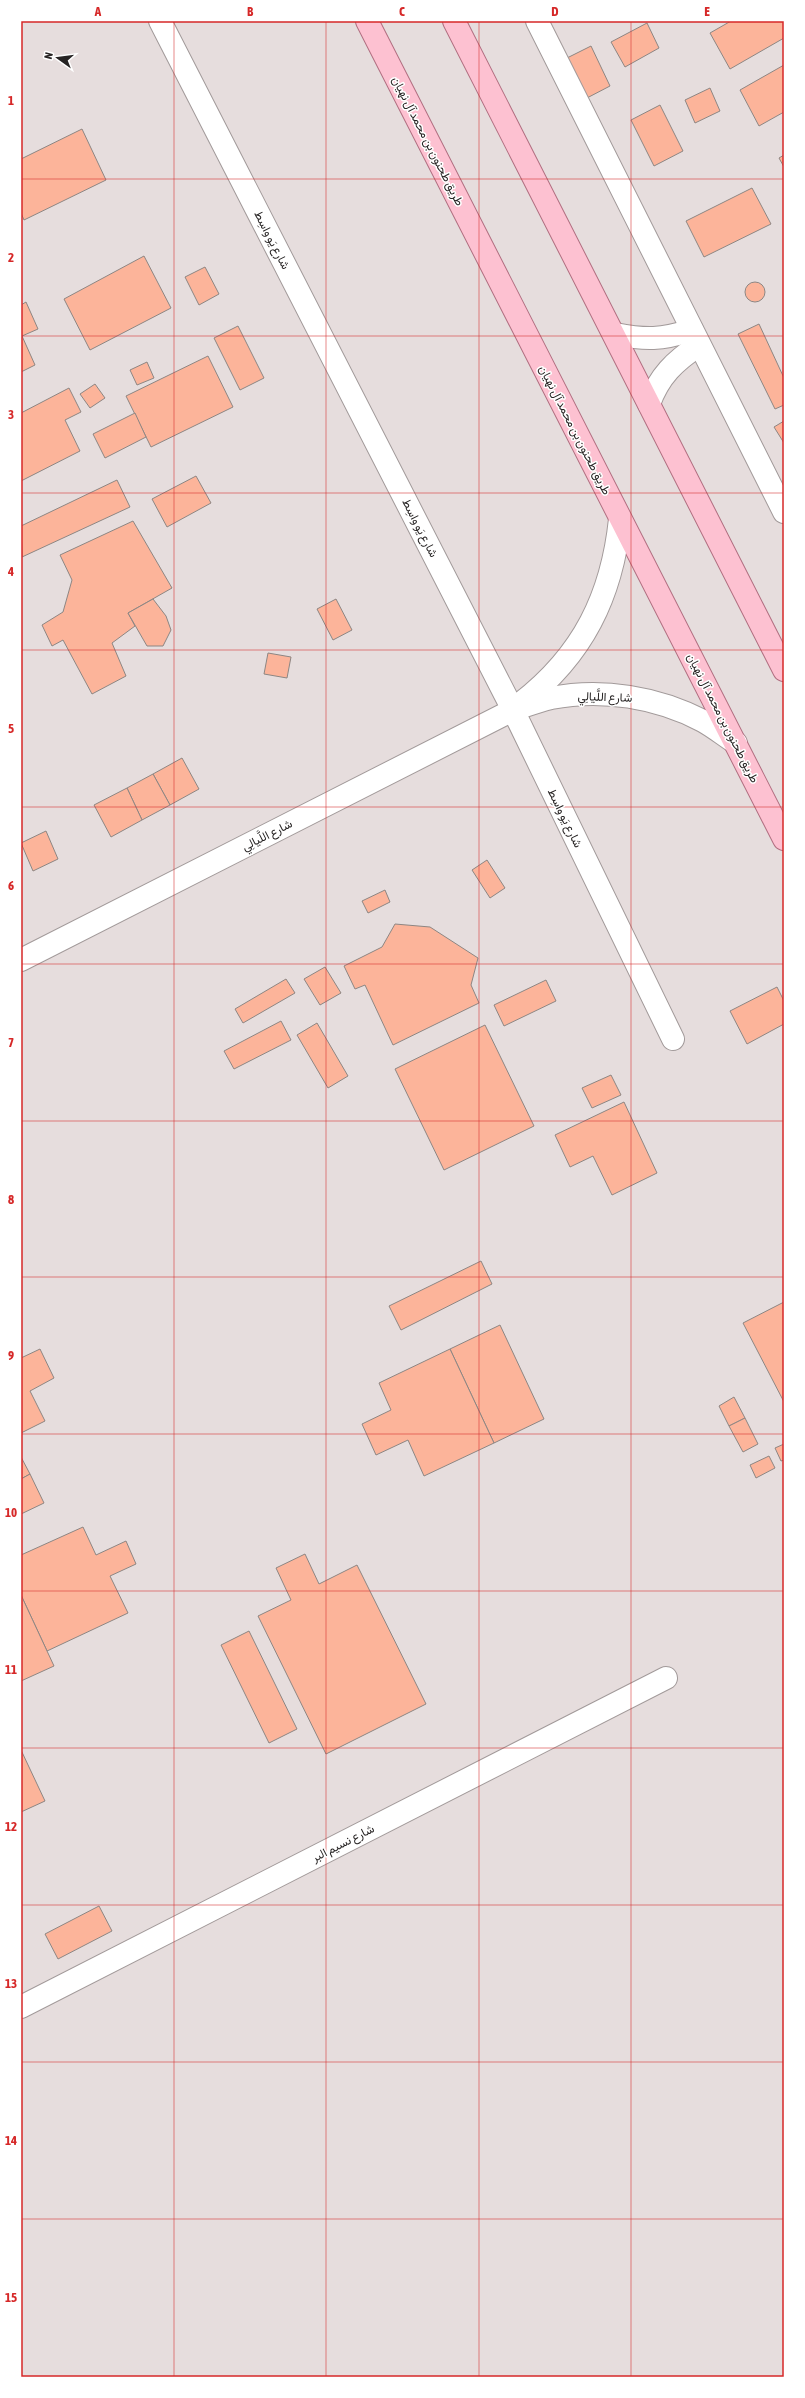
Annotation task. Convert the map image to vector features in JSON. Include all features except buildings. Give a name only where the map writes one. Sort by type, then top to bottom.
[{"type":"main road","name":"طريق طحنون بن محمد آل نهيان","points":[[367,21],[784,839]]},
{"type":"main road","points":[[454,21],[784,670]]},
{"type":"street","name":"شارع يَو واسِط","points":[[160,21],[512,710],[673,1039]]},
{"type":"street","points":[[537,21],[784,512]]},
{"type":"street","points":[[614,334],[638,338],[696,338]]},
{"type":"street","points":[[649,404],[655,387],[665,372],[696,338]]},
{"type":"street","name":"شارع اللَّيالِي","points":[[512,710],[538,690],[561,667],[580,641],[593,619],[608,583],[616,551],[620,519]]},
{"type":"street","name":"شارع اللَّيالِي","points":[[21,960],[512,710],[550,698],[590,694],[629,696],[667,705],[704,721],[736,743]]},
{"type":"street","name":"شارع نسيم البر","points":[[21,2007],[666,1678]]}]
